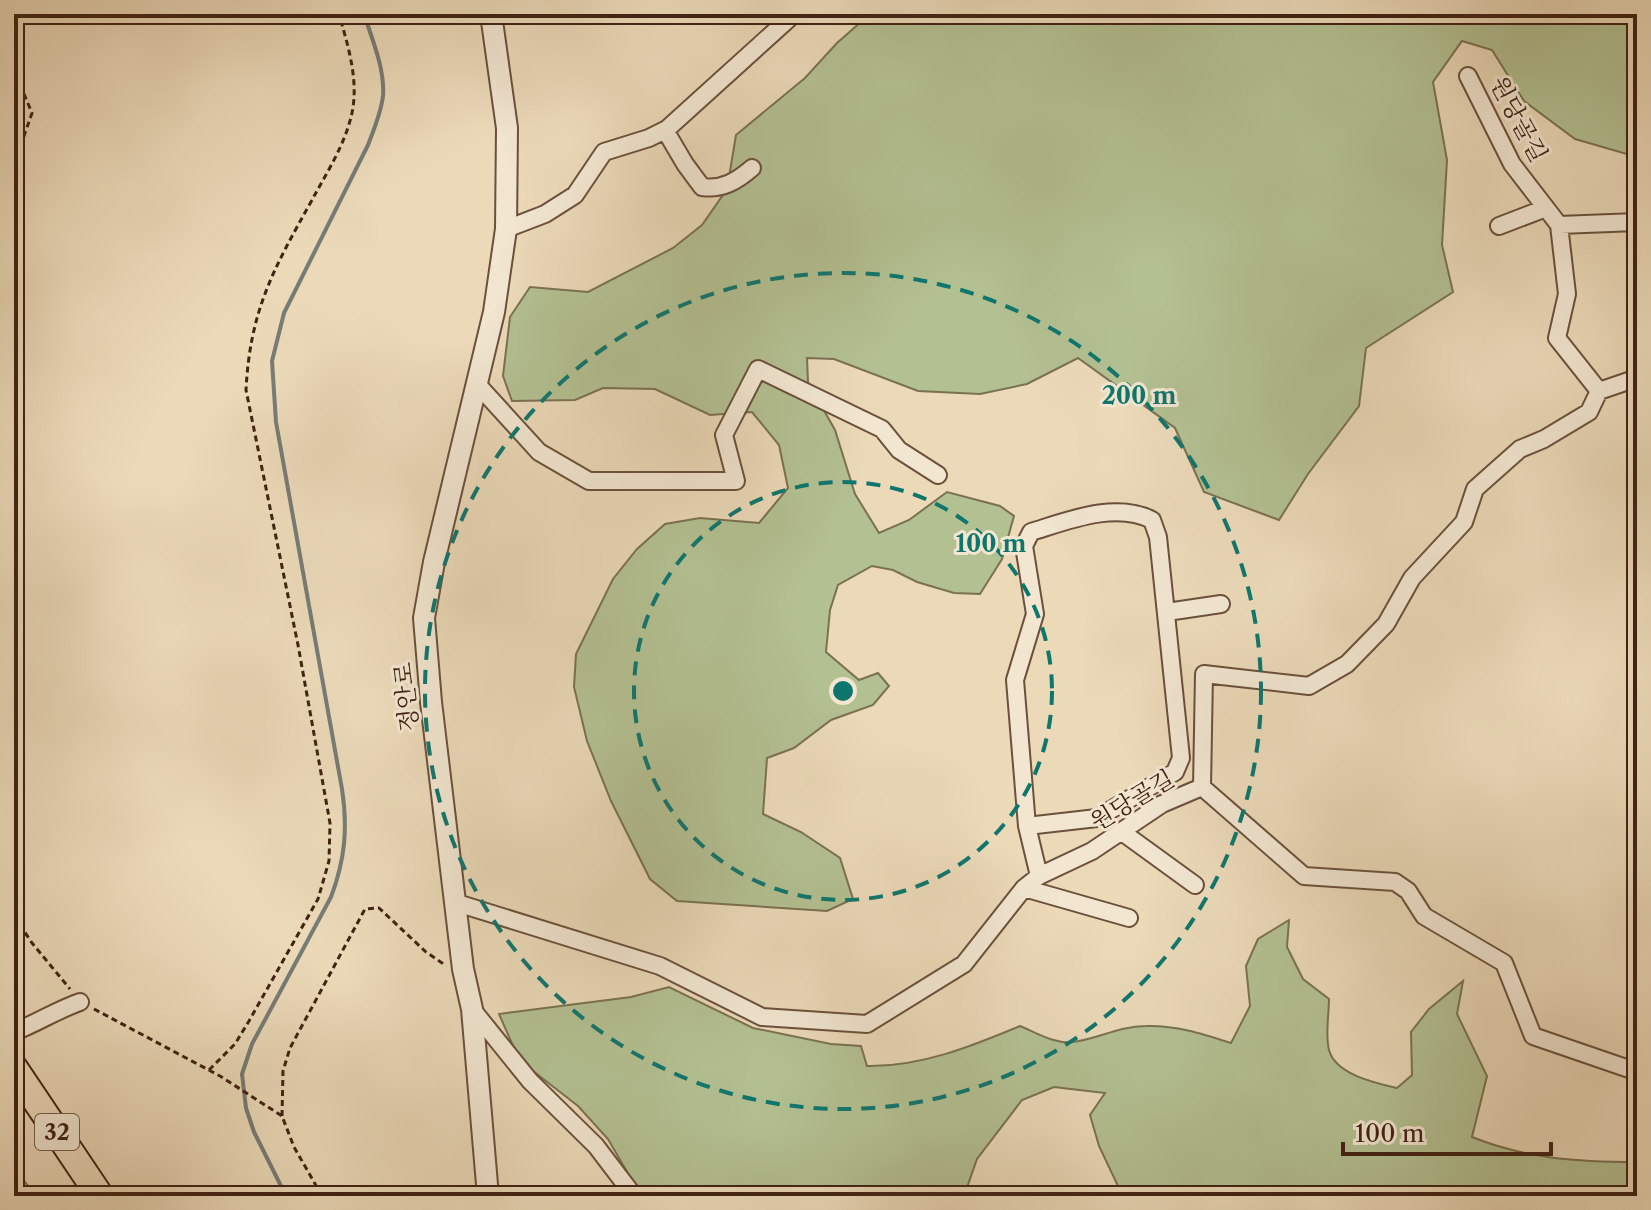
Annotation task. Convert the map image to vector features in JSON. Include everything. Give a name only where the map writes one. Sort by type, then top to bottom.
[{"type":"main road","name":"32","points":[[14,1068],[100,1196]]},
{"type":"main road","name":"32","points":[[14,1097],[82,1196]]},
{"type":"street","name":"정안로","points":[[488,1196],[472,1009],[463,969],[424,618],[434,562],[494,312],[506,229],[507,128],[491,14]]},
{"type":"street","points":[[506,229],[545,214],[575,195],[604,152],[665,130],[794,14]]},
{"type":"street","name":"원당골길","points":[[1468,76],[1512,164],[1559,225]]},
{"type":"street","points":[[665,130],[702,187],[714,189],[738,180],[752,168]]},
{"type":"street","points":[[1499,226],[1546,208]]},
{"type":"street","points":[[1637,222],[1559,225],[1567,294],[1557,338],[1599,391],[1637,378]]},
{"type":"street","points":[[477,384],[539,452],[589,481],[736,481],[724,435],[758,369],[882,429],[899,450],[938,475]]},
{"type":"street","name":"원당골길","points":[[457,903],[660,966],[762,1017],[867,1024],[964,964],[1024,888],[1039,876],[1092,851],[1162,804],[1202,787],[1204,674],[1309,686],[1347,664],[1386,624],[1412,578],[1464,522],[1475,489],[1520,449],[1544,439],[1589,412],[1599,391]]},
{"type":"street","points":[[1027,826],[1097,818],[1175,772],[1181,758],[1158,537],[1152,520],[1137,512],[1082,516],[1031,532],[1024,546],[1035,614],[1015,680],[1027,826],[1039,876]]},
{"type":"street","points":[[1167,612],[1221,604]]},
{"type":"street","points":[[1202,787],[1304,876],[1395,882],[1408,891],[1424,916],[1504,963],[1533,1036],[1629,1069],[1637,1069]]},
{"type":"street","points":[[1122,832],[1195,885]]},
{"type":"street","points":[[1024,888],[1129,918]]},
{"type":"street","points":[[14,1032],[80,1002]]},
{"type":"street","name":"정안로","points":[[472,1009],[530,1081],[596,1146],[634,1196]]},
{"type":"path","points":[[209,1070],[235,1044],[249,1021],[318,899],[329,861],[330,823],[298,645],[246,390],[248,350],[258,310],[278,260],[333,163],[352,116],[354,84],[339,14]]},
{"type":"path","points":[[14,92],[24,94],[32,113],[14,165]]},
{"type":"path","points":[[322,1196],[294,1147],[282,1116],[283,1071],[290,1048],[365,909],[379,908],[426,952],[449,968],[463,969]]},
{"type":"path","points":[[14,916],[80,1002],[220,1076],[282,1116]]},
{"type":"green space","points":[[870,14],[1637,14],[1637,157],[1575,139],[1524,101],[1492,50],[1462,41],[1433,82],[1447,160],[1442,245],[1453,292],[1366,348],[1359,406],[1308,474],[1279,520],[1204,492],[1175,428],[1078,358],[1027,384],[980,394],[918,391],[834,359],[807,358],[808,382],[835,430],[855,494],[879,533],[909,520],[947,492],[1000,506],[1014,516],[1002,559],[980,594],[954,593],[917,582],[893,570],[872,566],[838,585],[830,610],[826,652],[859,680],[878,673],[889,686],[873,705],[831,720],[794,748],[767,758],[763,814],[801,832],[840,858],[853,899],[827,911],[677,901],[650,879],[611,801],[587,741],[574,687],[576,654],[613,579],[637,549],[665,524],[700,518],[759,523],[788,488],[779,445],[752,412],[710,415],[655,389],[603,388],[575,400],[512,401],[503,376],[510,317],[530,287],[588,292],[673,248],[702,225],[727,189],[736,135],[805,78],[837,43]]},
{"type":"green space","points":[[1289,920],[1287,947],[1303,979],[1329,999],[1328,1044],[1339,1065],[1357,1076],[1397,1088],[1412,1075],[1411,1032],[1429,1009],[1463,981],[1457,1014],[1487,1076],[1472,1137],[1533,1155],[1637,1162],[1637,1196],[1119,1196],[1118,1186],[1099,1146],[1090,1115],[1105,1093],[1054,1087],[1022,1100],[977,1159],[964,1196],[641,1196],[608,1139],[578,1106],[533,1071],[514,1048],[499,1014],[631,997],[669,987],[753,1028],[831,1044],[861,1046],[867,1066],[926,1059],[965,1048],[1020,1026],[1066,1042],[1126,1028],[1157,1026],[1200,1033],[1231,1043],[1250,1006],[1246,966],[1258,939]]},
{"type":"green space","points":[[14,1168],[36,1196],[14,1196]]},
{"type":"waterway","points":[[286,1196],[254,1132],[246,1108],[242,1074],[252,1044],[331,897],[342,857],[345,817],[276,422],[272,361],[284,313],[368,145],[381,109],[382,75],[364,14]]}]
